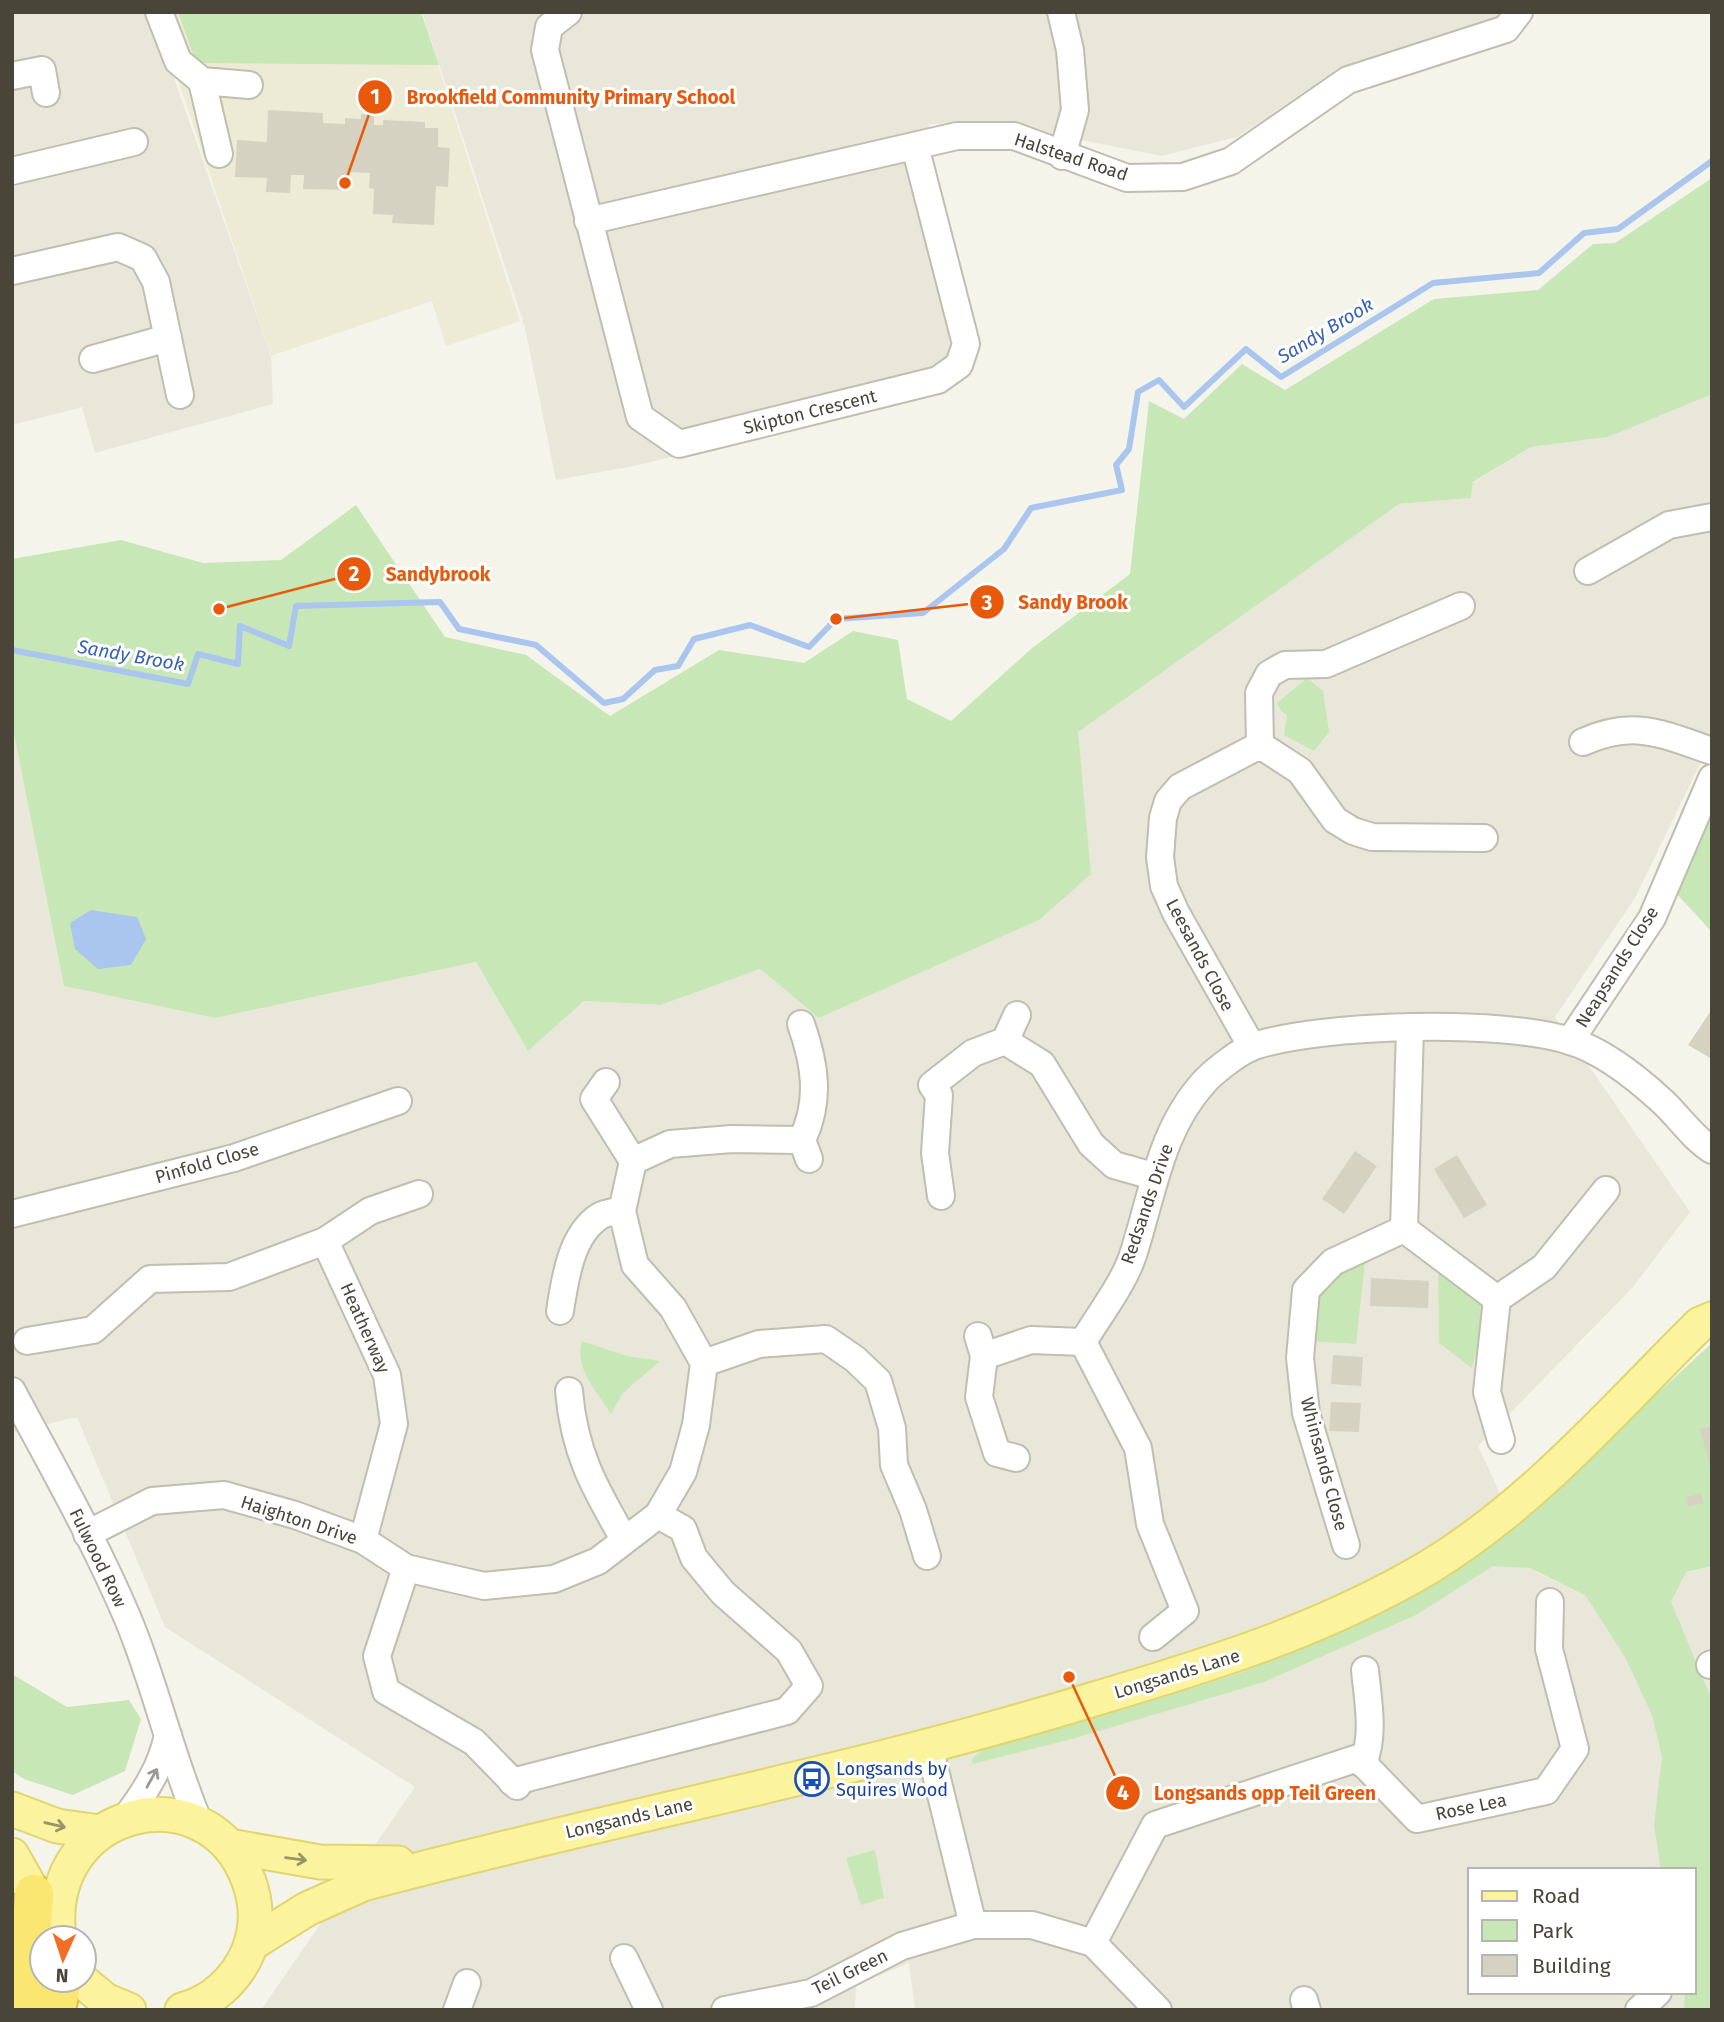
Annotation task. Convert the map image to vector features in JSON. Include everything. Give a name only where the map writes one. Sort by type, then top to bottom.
[{"type":"highway","points":[[23,2010],[29,1969],[34,1894]]},
{"type":"main road","name":"Longsands Lane","points":[[435,1864],[1003,1727],[1240,1655],[1366,1602],[1433,1564],[1494,1521],[1543,1480],[1708,1313]]},
{"type":"main road","points":[[12,1809],[57,1826],[112,1825],[150,1815],[176,1816],[200,1825],[229,1846],[244,1867],[253,1892],[256,1918],[251,1944],[227,1995],[210,1998],[182,2010]]},
{"type":"main road","points":[[58,1924],[56,1907],[63,1878],[74,1858],[112,1825]]},
{"type":"main road","points":[[229,1846],[320,1862],[435,1864]]},
{"type":"main road","points":[[12,1855],[51,1924]]},
{"type":"main road","points":[[251,1944],[293,1916],[338,1893],[435,1864]]},
{"type":"main road","points":[[98,1994],[129,2010]]},
{"type":"street","points":[[159,12],[178,61],[202,81],[249,85]]},
{"type":"street","name":"Skipton Crescent","points":[[568,12],[549,27],[545,50],[588,221],[640,417],[679,444],[938,380],[959,365],[965,344],[915,146]]},
{"type":"street","points":[[1061,12],[1070,50],[1075,110],[1062,156]]},
{"type":"street","name":"Halstead Road","points":[[588,221],[957,136],[1014,136],[1127,178],[1183,177],[1231,161],[1348,80],[1506,29],[1519,12]]},
{"type":"street","points":[[12,76],[42,70],[46,93]]},
{"type":"street","points":[[202,81],[219,154]]},
{"type":"street","points":[[12,171],[134,142]]},
{"type":"street","points":[[12,271],[118,247],[143,258],[156,282],[180,394]]},
{"type":"street","points":[[93,359],[168,338]]},
{"type":"street","points":[[1588,571],[1669,525],[1712,517]]},
{"type":"street","points":[[1461,606],[1326,664],[1285,665],[1269,674],[1259,693],[1260,745],[1300,771],[1335,820],[1353,831],[1372,837],[1484,838]]},
{"type":"street","points":[[1583,741],[1608,731],[1649,730],[1712,751]]},
{"type":"street","name":"Leesands Close","points":[[1252,1047],[1176,914],[1164,886],[1160,857],[1163,818],[1168,801],[1180,787],[1260,745]]},
{"type":"street","name":"Neapsands Close","points":[[1570,1041],[1652,918],[1712,778]]},
{"type":"street","points":[[941,1195],[935,1153],[939,1095],[932,1085],[973,1053],[1005,1041],[1017,1015]]},
{"type":"street","points":[[633,1161],[670,1144],[732,1139],[806,1149],[816,1089],[811,1053],[801,1024]]},
{"type":"street","name":"Redsands Drive","points":[[1083,1342],[1132,1257],[1153,1176],[1177,1122],[1207,1080],[1252,1047],[1327,1032],[1457,1026],[1570,1041],[1614,1063],[1662,1101],[1711,1152]]},
{"type":"street","points":[[1410,1029],[1404,1229],[1497,1299]]},
{"type":"street","points":[[1005,1041],[1042,1063],[1091,1144],[1106,1158],[1114,1165],[1153,1176]]},
{"type":"street","points":[[606,1082],[594,1099],[633,1161],[622,1211],[635,1265],[673,1308],[704,1363],[759,1344],[826,1339],[855,1359],[878,1381],[892,1429],[894,1465],[913,1510],[927,1556]]},
{"type":"street","name":"Pinfold Close","points":[[12,1214],[234,1158],[397,1101]]},
{"type":"street","points":[[1501,1440],[1487,1392],[1497,1299],[1544,1267],[1605,1190]]},
{"type":"street","points":[[27,1341],[93,1329],[150,1279],[229,1277],[325,1241],[370,1211],[418,1195]]},
{"type":"street","points":[[560,1311],[572,1256],[583,1233],[601,1215],[622,1211]]},
{"type":"street","name":"Whinsands Close","points":[[1346,1545],[1306,1413],[1300,1358],[1306,1290],[1333,1262],[1404,1229]]},
{"type":"street","name":"Heatherway","points":[[325,1241],[387,1375],[394,1424],[363,1540]]},
{"type":"street","points":[[1016,1458],[997,1454],[979,1397],[981,1346],[1031,1340],[1083,1342],[1138,1448],[1150,1524],[1185,1611],[1153,1637]]},
{"type":"street","name":"Haighton Drive","points":[[87,1534],[152,1501],[223,1495],[295,1515],[363,1540],[406,1568],[484,1586],[554,1579],[598,1561],[657,1515],[683,1472],[696,1425],[704,1363]]},
{"type":"street","name":"Fulwood Row","points":[[12,1391],[128,1619],[168,1732],[184,1788],[200,1825]]},
{"type":"street","points":[[569,1391],[572,1422],[589,1479],[624,1539]]},
{"type":"street","points":[[406,1568],[377,1657],[386,1691],[474,1742],[514,1784],[787,1711],[808,1686],[789,1651],[723,1593],[694,1558],[683,1530],[657,1515]]},
{"type":"street","name":"Rose Lea","points":[[1363,1764],[1417,1819],[1546,1791],[1575,1749],[1549,1648],[1550,1602]]},
{"type":"street","points":[[1158,2010],[1093,1943],[1155,1825],[1358,1758],[1363,1764],[1370,1747],[1371,1734],[1365,1670]]},
{"type":"street","points":[[112,1825],[152,1780],[163,1757],[168,1732]]},
{"type":"street","points":[[929,1746],[973,1925]]},
{"type":"street","name":"Teil Green","points":[[725,2010],[811,1993],[902,1946],[973,1925],[1032,1925],[1093,1943]]},
{"type":"street","points":[[624,1958],[649,2010]]},
{"type":"street","points":[[457,2010],[467,1983]]},
{"type":"street","points":[[1639,2010],[1656,1994]]},
{"type":"shaded area","points":[[12,12],[151,12],[271,356],[273,404],[95,453],[82,407],[12,425]]},
{"type":"shaded area","points":[[155,12],[421,12],[520,321],[446,346],[432,301],[271,356]]},
{"type":"shaded area","points":[[422,12],[1516,12],[1462,37],[1338,69],[1237,137],[1162,156],[989,122],[929,124],[933,161],[972,341],[935,393],[634,466],[556,480],[525,328]]},
{"type":"shaded area","points":[[1705,394],[1712,394],[1712,739],[1635,898],[1555,1017],[1690,1212],[1633,1287],[1478,1446],[1536,1572],[1586,1596],[1712,1566],[1712,2010],[915,2010],[909,1963],[856,1985],[855,2010],[261,2010],[415,1787],[165,1627],[77,1417],[12,1433],[12,724],[64,986],[215,1018],[476,962],[528,1051],[584,1001],[661,1005],[760,969],[819,1018],[1039,920],[1091,873],[1077,732],[1399,504],[1471,498],[1473,483],[1531,447],[1608,437]]},
{"type":"green space","points":[[178,12],[421,12],[439,65],[196,63]]},
{"type":"green space","points":[[1712,178],[1712,394],[1608,437],[1531,447],[1473,482],[1471,498],[1399,504],[1078,732],[1091,874],[1039,920],[819,1018],[760,969],[661,1005],[584,1001],[528,1051],[476,962],[215,1018],[64,986],[12,724],[12,559],[121,540],[203,563],[281,560],[356,505],[445,637],[526,655],[610,716],[719,650],[804,663],[853,631],[898,640],[907,699],[951,721],[1031,649],[1130,574],[1149,401],[1184,419],[1242,364],[1285,390],[1434,299],[1538,290],[1593,244],[1615,243]]},
{"type":"green space","points":[[1307,678],[1323,691],[1329,732],[1314,751],[1284,735],[1287,715],[1277,703]]},
{"type":"green space","points":[[1712,809],[1712,932],[1675,892]]},
{"type":"green space","points":[[1365,1261],[1356,1344],[1313,1341],[1319,1286],[1335,1272]]},
{"type":"green space","points":[[1438,1269],[1471,1289],[1484,1304],[1484,1322],[1472,1368],[1439,1343]]},
{"type":"green space","points":[[582,1341],[627,1356],[660,1361],[623,1393],[611,1414],[584,1370],[580,1351]]},
{"type":"green space","points":[[1712,1343],[1712,1566],[1686,1572],[1671,1602],[1712,1700],[1712,2010],[1684,2010],[1685,1994],[1696,1994],[1696,1868],[1661,1868],[1654,1825],[1662,1757],[1652,1715],[1625,1657],[1586,1596],[1530,1568],[1493,1566],[1416,1615],[1264,1682],[1072,1739],[972,1764],[972,1759],[990,1743],[1122,1710],[1243,1672],[1356,1623],[1440,1579],[1503,1535]]},
{"type":"green space","points":[[12,1674],[67,1707],[129,1700],[141,1719],[125,1771],[73,1795],[24,1779],[12,1771]]},
{"type":"green space","points":[[875,1850],[884,1898],[861,1905],[846,1858]]},
{"type":"water","points":[[91,910],[137,917],[146,939],[131,965],[98,969],[75,949],[70,923]]},
{"type":"building","points":[[268,110],[323,113],[323,123],[345,124],[345,118],[361,119],[361,114],[374,115],[374,125],[383,125],[383,120],[425,122],[425,128],[438,128],[438,147],[450,148],[448,187],[436,186],[434,225],[392,223],[393,215],[373,214],[374,189],[369,188],[370,173],[348,172],[347,190],[303,189],[304,175],[291,175],[290,193],[266,192],[267,178],[235,177],[237,140],[267,142]]},
{"type":"building","points":[[1712,1009],[1712,1059],[1688,1045]]},
{"type":"building","points":[[1355,1151],[1377,1166],[1344,1214],[1322,1199]]},
{"type":"building","points":[[1457,1155],[1487,1205],[1464,1218],[1434,1169]]},
{"type":"building","points":[[1371,1278],[1429,1281],[1428,1308],[1370,1306]]},
{"type":"building","points":[[1333,1355],[1363,1357],[1361,1386],[1331,1384]]},
{"type":"building","points":[[1331,1402],[1361,1403],[1359,1432],[1329,1431]]},
{"type":"building","points":[[1712,1426],[1712,1470],[1711,1470],[1700,1429]]},
{"type":"building","points":[[1701,1493],[1704,1503],[1688,1507],[1685,1497]]},
{"type":"waterway","name":"Sandy Brook","points":[[12,650],[188,684],[198,654],[238,664],[240,626],[289,646],[296,606],[440,602],[459,629],[536,645],[604,703],[623,699],[655,670],[678,666],[694,639],[750,625],[809,647],[836,619],[923,613],[1004,549],[1031,508],[1122,490],[1116,465],[1129,449],[1138,392],[1159,380],[1184,407],[1246,349],[1281,377],[1433,283],[1539,273],[1584,233],[1618,229],[1712,161]]},
{"type":"place","name":"Brookfield Community Primary School","points":[[345,183]]},
{"type":"place","name":"Sandybrook","points":[[219,609]]},
{"type":"place","name":"Sandy Brook","points":[[836,619]]},
{"type":"place","name":"Longsands opp Teil Green","points":[[1069,1677]]},
{"type":"place","name":"Longsands by Squires Wood","points":[[812,1779]]}]
